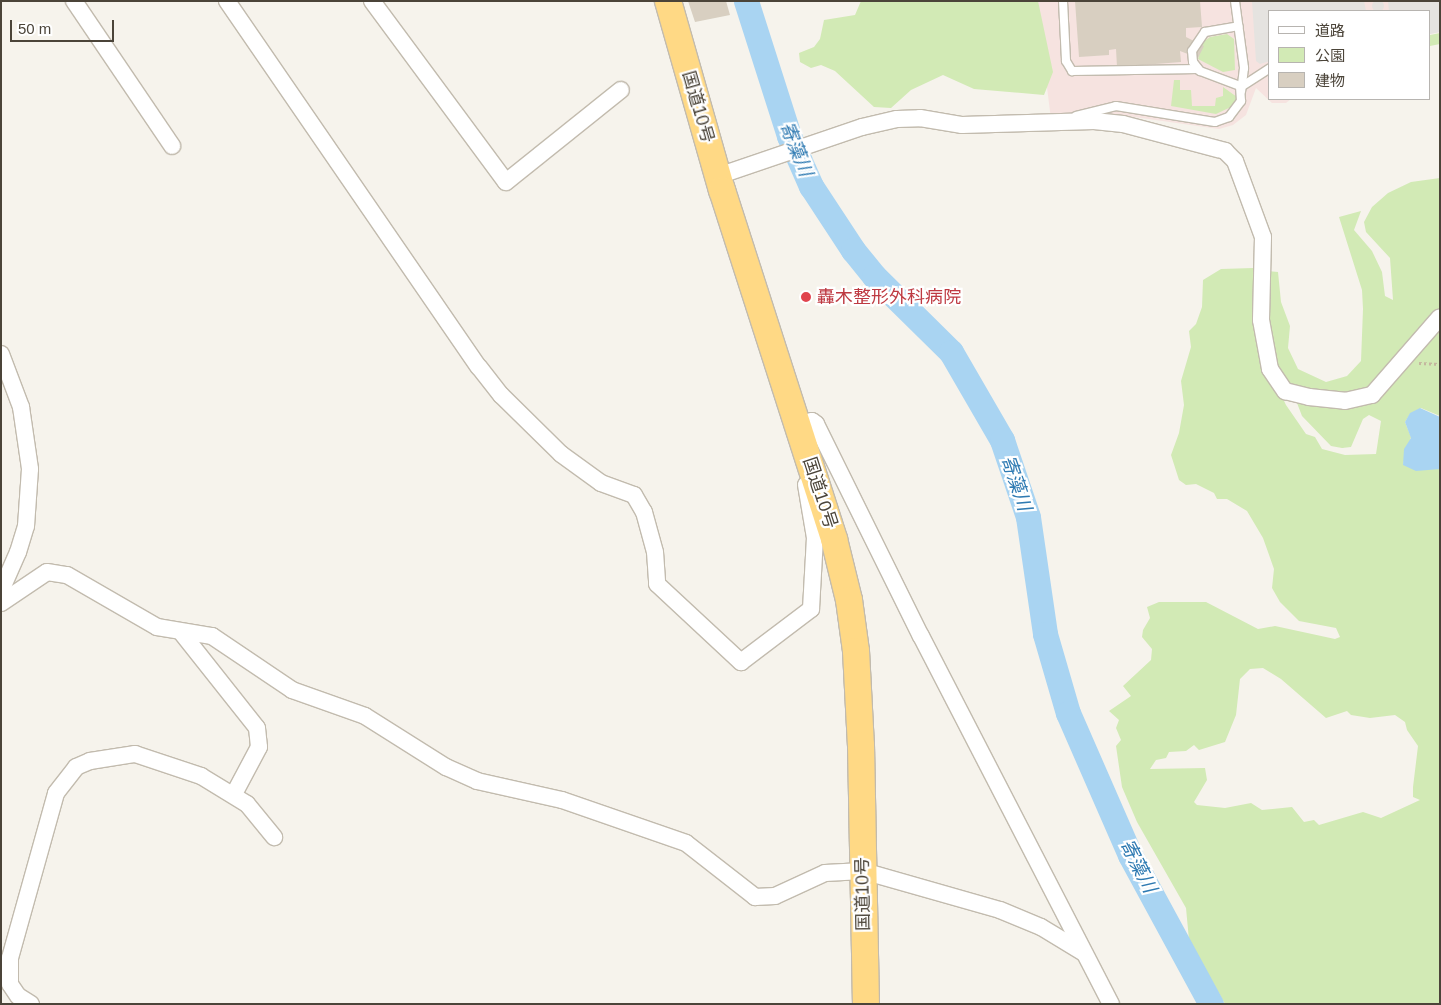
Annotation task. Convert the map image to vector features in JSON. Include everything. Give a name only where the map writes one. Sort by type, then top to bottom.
[{"type":"highway","name":"国道10号","points":[[668,1],[718,176],[837,548],[853,626],[862,745],[866,1004]]},
{"type":"street","points":[[74,1],[172,146]]},
{"type":"street","points":[[227,1],[479,367],[501,395],[561,454],[601,483],[634,495],[644,512],[655,552],[657,584],[741,662],[811,609],[815,538],[797,424],[812,421],[816,424],[921,636],[1110,1004]]},
{"type":"street","points":[[372,1],[506,182],[620,90]]},
{"type":"street","points":[[718,176],[780,157],[873,124],[910,118],[957,124],[1124,124],[1218,149],[1231,156],[1263,237],[1262,320],[1270,370],[1285,391],[1309,397],[1345,401],[1372,395],[1440,317]]},
{"type":"street","points":[[1,354],[21,407],[30,469],[26,526],[18,552],[1,591]]},
{"type":"street","points":[[1,603],[47,572],[59,572],[158,627],[180,632],[201,632],[212,636],[292,690],[365,716],[446,767],[477,781],[562,800],[686,843],[755,897],[775,896],[824,873],[863,871],[1000,910],[1041,927],[1084,952]]},
{"type":"street","points":[[180,632],[257,728],[259,747],[234,794]]},
{"type":"street","points":[[24,1000],[10,984],[10,958],[56,793],[71,773],[90,761],[135,754],[201,776],[234,794],[274,837]]},
{"type":"street","points":[[1,1000],[24,1000]]},
{"type":"lane","points":[[1063,1],[1066,61],[1072,71],[1198,69],[1236,82],[1243,88]]},
{"type":"lane","points":[[1059,123],[1088,112],[1116,106],[1222,121],[1235,112],[1241,101],[1243,88],[1235,1]]},
{"type":"lane","points":[[1198,69],[1193,62],[1192,51],[1202,35],[1210,30],[1238,26]]},
{"type":"lane","points":[[1243,88],[1268,69]]},
{"type":"shaded area","points":[[1378,0],[1383,4],[1382,10],[1374,10],[1372,6]]},
{"type":"shaded area","points":[[1036,1],[1440,1],[1440,32],[1431,34],[1431,10],[1268,10],[1268,99],[1256,88],[1246,115],[1233,125],[1219,129],[1120,115],[1051,119]]},
{"type":"shaded area","points":[[1252,1],[1364,1],[1366,10],[1268,10],[1268,62],[1260,64],[1256,61]]},
{"type":"shaded area","points":[[1388,1],[1440,1],[1440,32],[1431,34],[1431,10],[1389,10]]},
{"type":"shaded area","points":[[1269,100],[1290,100],[1286,103],[1272,103]]},
{"type":"green space","points":[[861,1],[1038,1],[1053,72],[1044,95],[974,89],[943,75],[911,90],[891,108],[874,107],[835,71],[821,65],[811,68],[800,62],[799,53],[814,47],[820,39],[824,20],[855,15]]},
{"type":"green space","points":[[1440,33],[1440,44],[1431,46],[1431,35]]},
{"type":"green space","points":[[1227,34],[1234,39],[1235,70],[1223,72],[1198,59],[1203,42],[1210,37]]},
{"type":"green space","points":[[1174,80],[1180,80],[1180,90],[1191,90],[1192,106],[1215,106],[1216,98],[1223,96],[1223,87],[1237,97],[1233,106],[1216,114],[1171,106]]},
{"type":"green space","points":[[1440,178],[1440,416],[1421,408],[1410,414],[1405,422],[1411,437],[1403,464],[1417,470],[1440,467],[1440,1004],[1225,1004],[1189,940],[1186,908],[1137,822],[1122,787],[1116,746],[1121,740],[1116,728],[1119,720],[1109,711],[1131,696],[1123,686],[1151,660],[1152,649],[1142,637],[1143,630],[1150,618],[1147,607],[1159,602],[1206,602],[1258,629],[1275,626],[1335,639],[1340,637],[1336,628],[1299,621],[1280,602],[1272,588],[1274,569],[1263,538],[1247,511],[1227,499],[1217,499],[1214,493],[1196,484],[1186,485],[1179,480],[1171,455],[1179,433],[1184,405],[1181,381],[1191,347],[1189,331],[1196,324],[1202,307],[1203,280],[1221,269],[1253,268],[1258,272],[1257,328],[1262,356],[1286,405],[1306,434],[1315,437],[1322,449],[1345,455],[1376,454],[1381,421],[1369,415],[1363,419],[1351,447],[1342,448],[1331,446],[1302,416],[1297,403],[1298,394],[1284,385],[1274,368],[1263,320],[1267,271],[1278,272],[1281,302],[1290,326],[1288,348],[1298,369],[1326,382],[1347,376],[1361,361],[1363,309],[1362,290],[1339,217],[1361,211],[1354,230],[1372,251],[1382,272],[1385,296],[1393,300],[1390,258],[1366,232],[1364,222],[1372,207],[1388,193],[1411,182]],"holes":[[[1263,668],[1281,679],[1326,718],[1347,711],[1351,715],[1370,718],[1395,715],[1405,722],[1407,730],[1418,746],[1413,797],[1420,800],[1381,818],[1363,812],[1319,825],[1314,820],[1304,822],[1292,807],[1262,810],[1251,803],[1225,808],[1197,805],[1194,802],[1207,780],[1205,768],[1150,769],[1156,760],[1166,758],[1169,752],[1186,751],[1194,745],[1199,750],[1225,742],[1236,715],[1240,679],[1250,669]]]},
{"type":"water","points":[[1420,408],[1440,417],[1440,469],[1416,471],[1403,465],[1404,449],[1411,438],[1405,422],[1410,413]]},
{"type":"building","points":[[688,1],[726,1],[730,15],[695,22]]},
{"type":"building","points":[[1075,1],[1200,1],[1202,27],[1186,28],[1186,37],[1204,46],[1198,58],[1180,51],[1181,62],[1117,67],[1116,49],[1109,50],[1109,55],[1079,57]]},
{"type":"waterway","name":"寄藻川","points":[[746,1],[789,136],[811,186],[853,250],[874,276],[951,352],[1002,440],[1028,517],[1045,634],[1068,713],[1130,855],[1211,1004]]},
{"type":"place","name":"轟木整形外科病院","points":[[806,297]]}]
